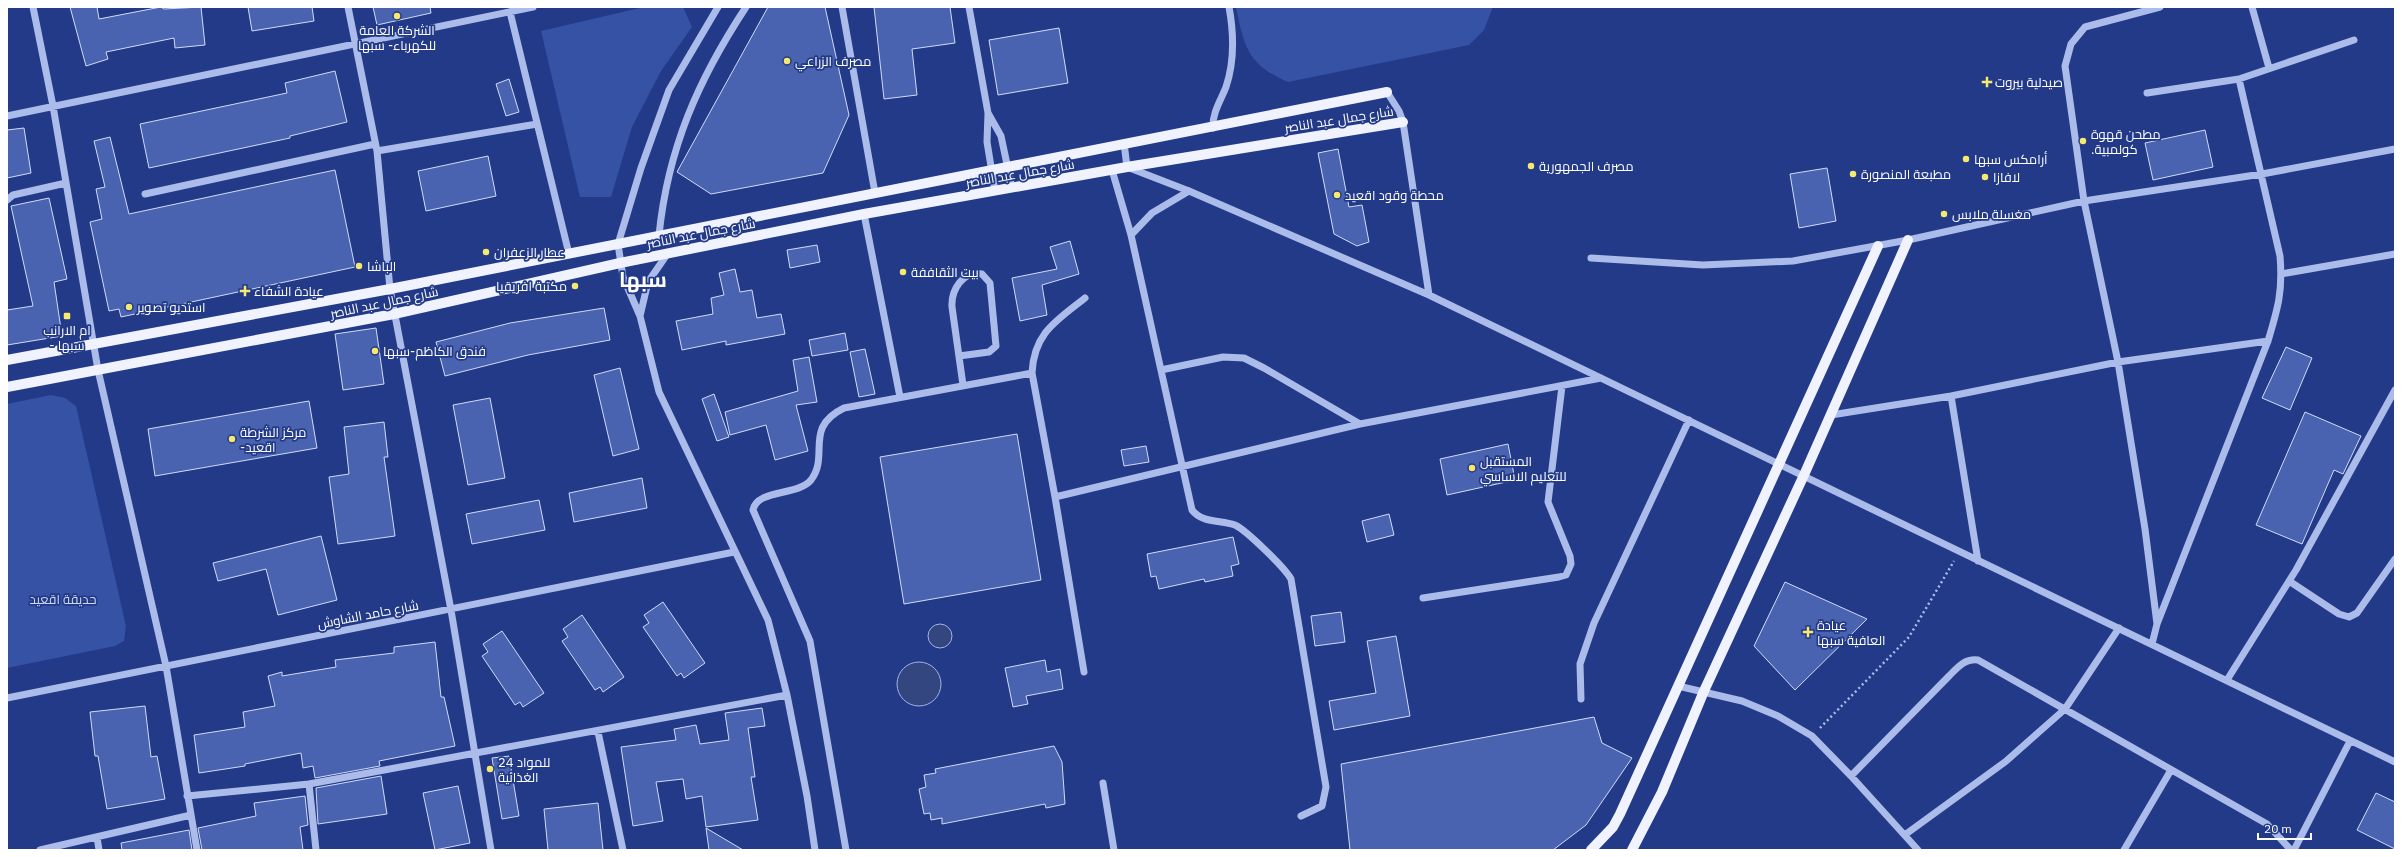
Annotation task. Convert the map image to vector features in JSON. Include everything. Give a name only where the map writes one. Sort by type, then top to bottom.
[{"type":"main road","name":"شارع جمال عبد الناصر","points":[[7,360],[390,289],[991,169],[1124,143],[1213,128],[1387,92]]},
{"type":"main road","name":"شارع جمال عبد الناصر","points":[[7,387],[394,314],[620,263],[864,214],[1127,167],[1403,122]]},
{"type":"main road","points":[[1632,850],[1662,792],[1704,691],[1804,475],[1908,240]]},
{"type":"main road","points":[[1591,850],[1613,827],[1780,464],[1878,246]]},
{"type":"street","points":[[33,7],[53,106],[98,370],[166,666],[187,796],[198,850]]},
{"type":"street","points":[[348,7],[357,44],[376,147],[390,289],[394,314],[451,610],[491,850]]},
{"type":"street","points":[[7,116],[534,7]]},
{"type":"street","points":[[718,7],[669,90],[641,168],[618,244],[620,263],[628,290],[640,316],[659,392],[734,552],[768,620],[787,695],[807,796],[815,850]]},
{"type":"street","points":[[659,236],[664,192],[688,115],[708,69],[746,7]]},
{"type":"street","points":[[842,7],[875,193]]},
{"type":"street","points":[[969,7],[988,113],[986,142],[995,191]]},
{"type":"street","points":[[1213,128],[1214,115],[1226,87],[1233,55],[1233,38],[1229,7]]},
{"type":"street","points":[[2157,624],[2145,529],[2118,362],[2084,201],[2065,66],[2071,44],[2085,27],[2160,7]]},
{"type":"street","points":[[2252,7],[2269,68]]},
{"type":"street","points":[[510,12],[569,254]]},
{"type":"street","points":[[2147,93],[2239,79],[2354,40]]},
{"type":"street","points":[[2152,644],[2157,624],[2268,341],[2279,304],[2282,274],[2262,174],[2239,79]]},
{"type":"street","points":[[1387,92],[1399,111],[1403,122],[1429,294]]},
{"type":"street","points":[[988,113],[1001,136],[1012,188]]},
{"type":"street","points":[[145,194],[376,147],[537,124]]},
{"type":"street","points":[[1124,143],[1127,167],[1190,191],[1429,294],[2395,762]]},
{"type":"street","points":[[1591,258],[1703,265],[1794,261],[1908,240],[2084,201],[2262,174],[2395,149]]},
{"type":"street","points":[[1112,170],[1131,235],[1192,510],[1196,515],[1203,519],[1236,526],[1283,567],[1291,578],[1326,788],[1322,806],[1301,816]]},
{"type":"street","points":[[7,200],[13,195],[66,183]]},
{"type":"street","points":[[1131,235],[1152,213],[1190,191]]},
{"type":"street","points":[[864,214],[900,397]]},
{"type":"street","points":[[640,316],[648,282],[668,253]]},
{"type":"street","points":[[2282,274],[2395,254]]},
{"type":"street","points":[[959,356],[989,352],[996,346],[990,283],[982,274],[974,274],[961,280],[953,292],[952,307],[963,385]]},
{"type":"street","points":[[1084,672],[1055,497],[1032,373],[1033,357],[1038,342],[1047,329],[1085,298]]},
{"type":"street","points":[[1831,415],[1951,396],[2118,362],[2268,341]]},
{"type":"street","points":[[1161,370],[1223,357],[1244,358],[1360,424]]},
{"type":"street","points":[[846,850],[810,641],[753,510],[754,505],[761,499],[800,488],[811,479],[816,466],[821,429],[826,420],[834,413],[844,408],[1032,373]]},
{"type":"street","points":[[1055,497],[1360,424],[1601,378]]},
{"type":"street","points":[[1422,598],[1559,577],[1566,575],[1570,569],[1570,556],[1548,502],[1562,386]]},
{"type":"street","points":[[2227,680],[2289,582],[2395,390]]},
{"type":"street","points":[[1951,396],[1978,561]]},
{"type":"street","points":[[1581,699],[1580,664],[1594,623],[1689,420]]},
{"type":"street","name":"شارع حامد الشاوش","points":[[7,698],[734,552]]},
{"type":"street","points":[[2289,582],[2339,614],[2349,617],[2357,613],[2395,559]]},
{"type":"street","points":[[1906,834],[2005,762],[2065,709],[2119,628]]},
{"type":"street","points":[[1851,776],[1948,676],[1964,662],[1971,659],[1978,660],[2267,824],[2291,850]]},
{"type":"street","points":[[1678,686],[1742,700],[1778,716],[1812,736],[1906,834],[1918,850]]},
{"type":"street","points":[[187,796],[309,784],[598,732],[787,695]]},
{"type":"street","points":[[598,732],[623,850]]},
{"type":"street","points":[[2294,850],[2350,741]]},
{"type":"street","points":[[2124,850],[2171,770]]},
{"type":"street","points":[[309,784],[316,850]]},
{"type":"street","points":[[1103,784],[1114,850]]},
{"type":"street","points":[[40,850],[191,815]]},
{"type":"street","points":[[97,837],[99,850]]},
{"type":"path","points":[[1812,736],[1909,637],[1960,550]]},
{"type":"green space","points":[[644,7],[683,7],[692,27],[661,71],[632,127],[611,197],[580,197],[541,31]]},
{"type":"green space","points":[[1236,7],[1493,7],[1484,30],[1469,45],[1288,82],[1264,69],[1250,53],[1245,44]]},
{"type":"green space","name":"حديقة اقعيد","points":[[51,395],[65,398],[76,406],[126,626],[124,641],[115,646],[7,668],[7,404]]},
{"type":"shaded area","points":[[940,624],[945,625],[951,631],[951,641],[945,647],[940,648],[935,647],[929,641],[928,636],[929,631],[935,625]]},
{"type":"shaded area","points":[[919,662],[931,666],[937,672],[941,684],[937,696],[931,702],[919,706],[907,702],[901,696],[897,684],[901,672],[907,666]]},
{"type":"building","points":[[70,7],[97,7],[99,19],[161,7],[164,9],[201,7],[205,45],[175,48],[174,38],[106,52],[108,59],[86,66]]},
{"type":"building","points":[[248,7],[312,7],[314,21],[252,31]]},
{"type":"building","name":"الشركة العامة للكهرباء- سبها","points":[[373,7],[430,7],[431,13],[377,25]]},
{"type":"building","name":"مصرف الزراعي","points":[[768,7],[825,7],[849,115],[823,173],[711,194],[677,172]]},
{"type":"building","points":[[874,7],[950,7],[955,43],[912,49],[917,95],[884,99]]},
{"type":"building","points":[[1059,28],[1068,83],[998,95],[989,40]]},
{"type":"building","points":[[335,71],[347,122],[290,136],[290,138],[149,168],[140,124],[287,93],[285,83]]},
{"type":"building","points":[[509,79],[519,112],[506,116],[496,84]]},
{"type":"building","points":[[24,128],[31,173],[7,178],[7,130]]},
{"type":"building","points":[[2205,130],[2213,167],[2153,180],[2145,143]]},
{"type":"building","points":[[110,137],[129,214],[335,170],[355,267],[121,317],[119,309],[109,311],[90,222],[102,219],[96,189],[105,187],[94,141]]},
{"type":"building","points":[[1338,149],[1349,207],[1362,205],[1369,242],[1357,246],[1334,234],[1318,153]]},
{"type":"building","points":[[488,156],[496,196],[426,211],[418,171]]},
{"type":"building","points":[[1827,168],[1836,221],[1799,228],[1790,174]]},
{"type":"building","points":[[49,198],[67,279],[54,282],[62,336],[7,345],[7,310],[33,306],[11,206]]},
{"type":"building","points":[[1070,241],[1079,274],[1042,285],[1047,315],[1020,321],[1012,278],[1057,269],[1050,247]]},
{"type":"building","points":[[817,245],[820,262],[790,268],[787,250]]},
{"type":"building","points":[[735,269],[740,292],[752,290],[757,318],[781,314],[785,334],[726,345],[726,341],[682,350],[676,321],[713,314],[711,298],[724,295],[719,273]]},
{"type":"building","points":[[604,308],[610,340],[528,355],[445,376],[436,342],[510,323]]},
{"type":"building","points":[[376,328],[384,384],[343,390],[335,334]]},
{"type":"building","points":[[845,333],[848,350],[812,356],[809,340]]},
{"type":"building","points":[[2286,347],[2312,358],[2290,410],[2262,398]]},
{"type":"building","points":[[865,349],[875,394],[859,397],[850,352]]},
{"type":"building","points":[[809,357],[817,402],[796,405],[808,451],[775,460],[766,425],[730,435],[725,412],[798,391],[793,360]]},
{"type":"building","points":[[620,368],[639,449],[613,456],[594,375]]},
{"type":"building","points":[[714,394],[729,437],[717,441],[702,399]]},
{"type":"building","points":[[490,398],[505,478],[468,485],[453,405]]},
{"type":"building","name":"مركز الشرطة -اقعيد","points":[[309,401],[317,448],[155,476],[148,429]]},
{"type":"building","points":[[2305,412],[2361,436],[2343,474],[2334,470],[2302,544],[2256,525]]},
{"type":"building","points":[[384,422],[388,457],[384,457],[395,536],[338,544],[329,477],[349,474],[344,427]]},
{"type":"building","points":[[1017,434],[1041,580],[904,604],[880,457]]},
{"type":"building","points":[[1508,444],[1515,480],[1447,495],[1440,459]]},
{"type":"building","points":[[1146,446],[1149,462],[1124,466],[1121,450]]},
{"type":"building","points":[[642,478],[647,508],[574,522],[569,493]]},
{"type":"building","points":[[539,500],[545,530],[472,544],[466,514]]},
{"type":"building","points":[[1389,514],[1394,535],[1367,542],[1362,521]]},
{"type":"building","points":[[321,536],[337,600],[278,615],[266,569],[218,581],[213,563]]},
{"type":"building","points":[[1233,537],[1239,564],[1231,566],[1233,576],[1205,582],[1204,579],[1159,589],[1156,576],[1151,577],[1147,554]]},
{"type":"building","points":[[1785,582],[1867,619],[1795,690],[1754,646]]},
{"type":"building","points":[[663,602],[705,663],[684,678],[681,673],[677,676],[643,627],[649,623],[644,615]]},
{"type":"building","points":[[1341,612],[1345,642],[1315,646],[1311,616]]},
{"type":"building","points":[[582,615],[624,677],[603,692],[600,687],[595,690],[562,641],[568,637],[563,629]]},
{"type":"building","points":[[502,631],[544,693],[523,707],[520,702],[515,705],[482,656],[488,652],[483,644]]},
{"type":"building","points":[[1396,636],[1410,716],[1334,730],[1329,701],[1376,693],[1367,641]]},
{"type":"building","points":[[435,642],[441,697],[444,697],[455,746],[379,761],[380,766],[315,778],[313,766],[303,768],[301,753],[245,764],[245,766],[199,773],[194,735],[245,727],[243,712],[275,706],[268,676],[282,672],[282,676],[336,667],[335,660],[394,653],[394,647]]},
{"type":"building","points":[[1045,660],[1047,672],[1060,669],[1063,689],[1026,696],[1028,704],[1013,707],[1005,668]]},
{"type":"building","points":[[145,706],[151,757],[157,756],[165,799],[107,809],[98,756],[95,756],[90,712]]},
{"type":"building","points":[[762,708],[765,726],[748,728],[755,777],[751,777],[758,820],[706,827],[702,796],[686,799],[683,779],[656,782],[663,821],[633,826],[621,747],[676,740],[674,729],[696,725],[700,744],[729,740],[725,713]]},
{"type":"building","points":[[1594,717],[1602,743],[1632,758],[1586,825],[1553,850],[1350,850],[1341,764]]},
{"type":"building","points":[[1054,746],[1062,762],[1065,804],[1046,808],[1045,804],[942,824],[942,818],[931,820],[930,813],[924,814],[919,789],[926,787],[924,775],[936,773],[935,769]]},
{"type":"building","points":[[509,756],[519,816],[502,819],[492,758]]},
{"type":"building","points":[[381,776],[387,814],[318,824],[316,788]]},
{"type":"building","points":[[458,786],[470,843],[435,850],[423,793]]},
{"type":"building","points":[[2376,793],[2395,802],[2395,849],[2357,830]]},
{"type":"building","points":[[305,796],[308,825],[300,827],[303,850],[202,850],[198,828],[256,816],[254,803]]},
{"type":"building","points":[[598,803],[603,850],[548,850],[544,809]]},
{"type":"building","points":[[706,828],[743,850],[709,850]]},
{"type":"building","points":[[189,830],[192,850],[122,850],[121,843]]},
{"type":"place","name":"الشركة العامة للكهرباء- سبها","points":[[397,16]]},
{"type":"place","name":"مصرف الزراعي","points":[[787,61]]},
{"type":"place","name":"صيدلية بيروت","points":[[1987,82]]},
{"type":"place","name":"مطحن قهوة .كولمبية","points":[[2083,141]]},
{"type":"place","name":"أرامكس سبها","points":[[1966,159]]},
{"type":"place","name":"مصرف الجمهورية","points":[[1531,166]]},
{"type":"place","name":"مطبعة المنصورة","points":[[1853,174]]},
{"type":"place","name":"لافازا","points":[[1985,177]]},
{"type":"place","name":"محطة وقود اقعيد","points":[[1337,195]]},
{"type":"place","name":"مغسلة ملابس","points":[[1944,214]]},
{"type":"place","name":"عطار الزعفران","points":[[486,252]]},
{"type":"place","name":"الباشا","points":[[359,266]]},
{"type":"place","name":"بيت الثقاففة","points":[[903,272]]},
{"type":"place","name":"مكتبة افريقيا","points":[[575,286]]},
{"type":"place","name":"عيادة الشفاء","points":[[245,291]]},
{"type":"place","name":"استديو تصوير","points":[[129,307]]},
{"type":"place","name":"ام الارانب - سبها","points":[[67,316]]},
{"type":"place","name":"فندق الكاظم-سبها","points":[[375,351]]},
{"type":"place","name":"مركز الشرطة -اقعيد","points":[[232,439]]},
{"type":"place","name":"المستقبل للتعليم الاساسي","points":[[1472,468]]},
{"type":"place","name":"عيادة العافية سبها","points":[[1808,632]]},
{"type":"place","name":"24 للمواد الغذائية","points":[[490,769]]},
{"type":"district","name":"سبها","points":[[643,280]]}]
